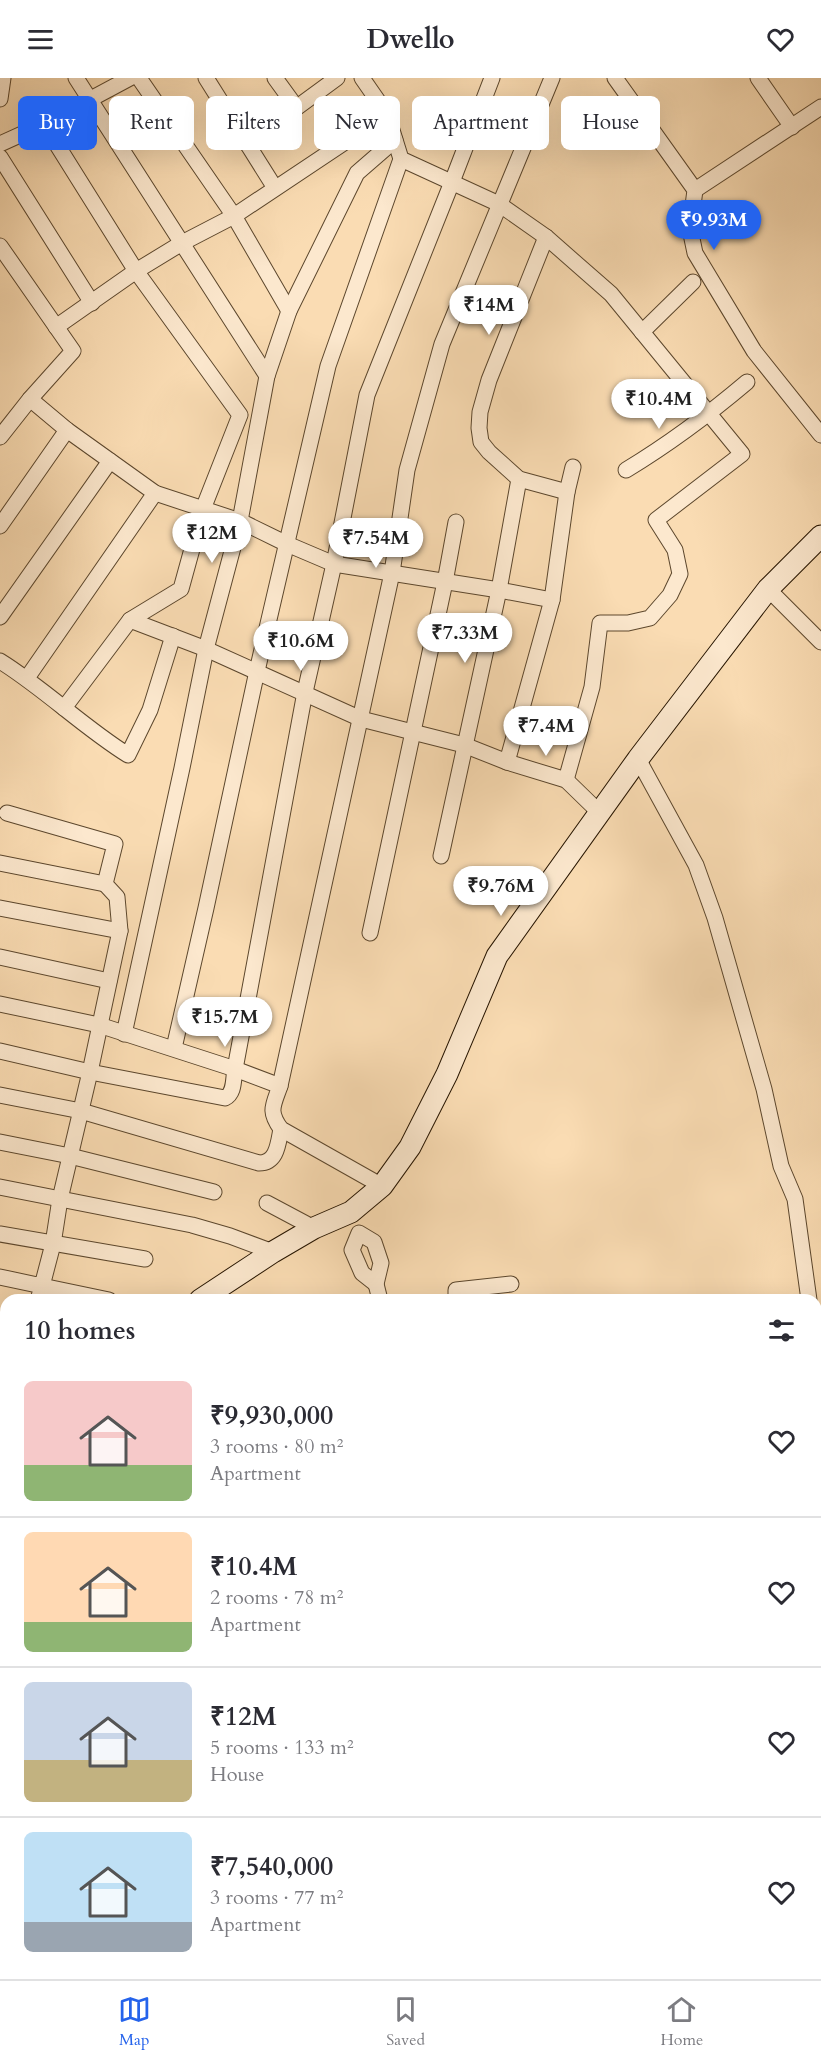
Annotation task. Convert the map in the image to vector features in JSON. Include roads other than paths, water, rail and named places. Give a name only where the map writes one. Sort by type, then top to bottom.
[{"type":"street","points":[[0,99],[3,78]]},
{"type":"street","points":[[76,78],[89,96]]},
{"type":"street","points":[[97,96],[130,78]]},
{"type":"street","points":[[139,78],[234,216],[289,311]]},
{"type":"street","points":[[206,78],[217,96]]},
{"type":"street","points":[[275,78],[288,96]]},
{"type":"street","points":[[362,78],[374,96]]},
{"type":"street","points":[[0,1052],[225,1098],[230,1095],[305,692],[334,564],[367,395],[492,78]]},
{"type":"street","points":[[382,1186],[281,1129],[274,1120],[272,1110],[280,1086],[392,573],[407,470],[442,344],[552,78]]},
{"type":"street","points":[[615,78],[695,190],[690,229],[696,253],[754,351],[821,435]]},
{"type":"street","points":[[758,78],[792,127]]},
{"type":"street","points":[[302,103],[334,79]]},
{"type":"street","points":[[97,108],[267,376]]},
{"type":"street","points":[[695,190],[821,108]]},
{"type":"street","points":[[0,144],[18,136]]},
{"type":"street","points":[[60,150],[136,271],[240,415],[203,509],[181,589],[130,620],[64,708]]},
{"type":"street","points":[[251,150],[275,188]]},
{"type":"street","points":[[56,327],[136,271],[182,243],[234,216],[333,150]]},
{"type":"street","points":[[124,1034],[206,648],[240,521],[267,376],[289,311],[357,173],[383,150]]},
{"type":"street","points":[[174,1048],[257,671],[328,366],[401,159],[398,150]]},
{"type":"street","points":[[0,157],[92,303]]},
{"type":"street","points":[[401,159],[498,204],[546,237],[611,294],[742,454],[656,520],[675,550],[680,573],[670,595],[650,618],[600,623],[592,687],[566,780]]},
{"type":"street","points":[[546,237],[489,380],[480,412],[479,428],[481,442],[519,479],[567,492]]},
{"type":"street","points":[[0,246],[73,351],[0,437]]},
{"type":"street","points":[[642,332],[693,282]]},
{"type":"street","points":[[626,470],[656,452],[709,414],[747,382]]},
{"type":"street","points":[[30,399],[67,430],[155,493],[240,521],[334,564],[552,600]]},
{"type":"street","points":[[0,526],[67,430]]},
{"type":"street","points":[[0,617],[110,461]]},
{"type":"street","points":[[507,762],[552,600],[567,492],[573,467]]},
{"type":"street","points":[[441,856],[499,590],[519,479]]},
{"type":"street","points":[[27,678],[155,493]]},
{"type":"street","points":[[370,933],[456,522]]},
{"type":"street","points":[[209,1294],[314,1228],[351,1212],[382,1186],[410,1147],[447,1074],[496,956],[638,759],[768,589],[821,536]]},
{"type":"street","points":[[768,589],[821,642]]},
{"type":"street","points":[[130,620],[206,648],[361,719],[464,745],[507,762],[566,780],[600,813]]},
{"type":"street","points":[[0,660],[27,678],[99,737],[128,755],[150,710],[173,636]]},
{"type":"street","points":[[638,759],[696,865],[715,918],[764,1089],[781,1166],[795,1199],[808,1294]]},
{"type":"street","points":[[7,813],[115,844],[105,884]]},
{"type":"street","points":[[0,863],[105,884],[117,897],[120,931],[60,1200],[53,1244],[40,1293],[0,1277]]},
{"type":"street","points":[[0,908],[120,931]]},
{"type":"street","points":[[0,957],[109,981]]},
{"type":"street","points":[[0,1004],[99,1025],[174,1048],[280,1086]]},
{"type":"street","points":[[0,1095],[81,1111],[260,1163],[267,1163],[272,1159],[281,1129]]},
{"type":"street","points":[[0,1142],[70,1156],[214,1192]]},
{"type":"street","points":[[0,1187],[192,1225],[273,1252]]},
{"type":"street","points":[[267,1203],[314,1228]]},
{"type":"street","points":[[351,1212],[359,1233],[374,1242],[381,1263],[376,1284],[378,1294]]},
{"type":"street","points":[[359,1233],[352,1250],[362,1273],[376,1284]]},
{"type":"street","points":[[0,1234],[145,1259]]},
{"type":"street","points":[[456,1294],[456,1290],[512,1284]]}]
